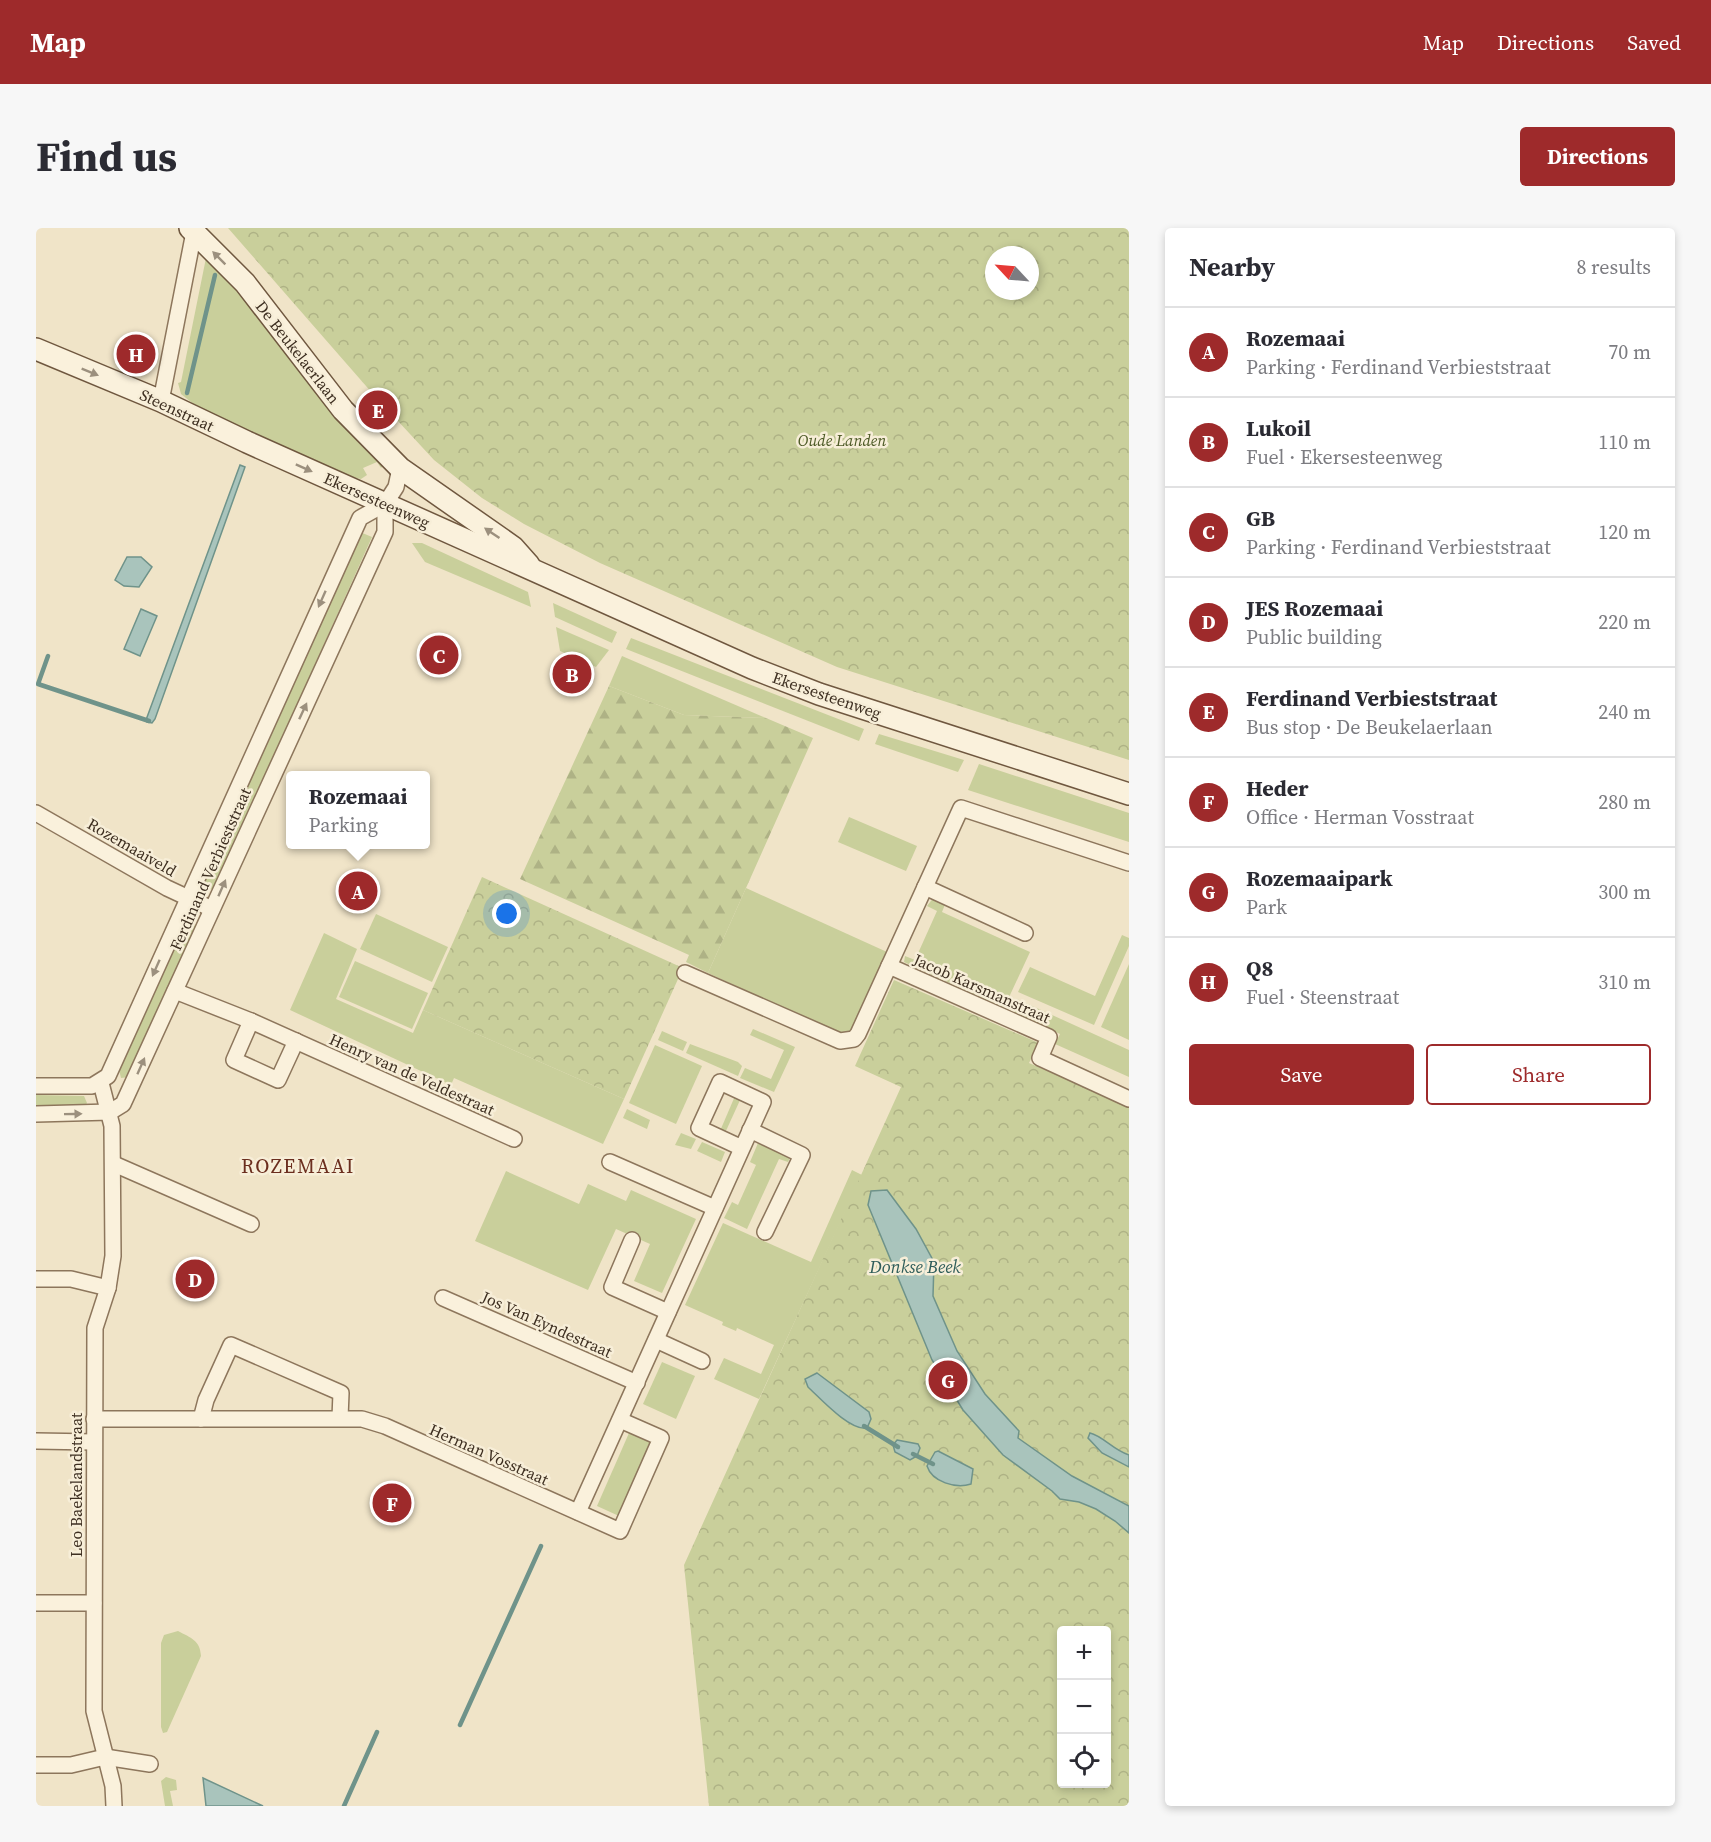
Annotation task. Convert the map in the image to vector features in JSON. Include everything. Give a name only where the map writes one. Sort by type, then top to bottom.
[{"type":"main road","name":"De Beukelaerlaan","points":[[192,230],[244,283],[343,410],[400,468]]},
{"type":"main road","name":"Steenstraat","points":[[36,349],[162,401],[251,444]]},
{"type":"main road","name":"Ekersesteenweg","points":[[251,444],[683,639],[819,694],[1129,794]]},
{"type":"main road","name":"Ekersesteenweg","points":[[400,468],[513,547],[535,572]]},
{"type":"street","name":"De Beukelaerlaan","points":[[162,401],[192,230]]},
{"type":"street","points":[[385,504],[396,487],[400,468]]},
{"type":"street","name":"Ferdinand Verbieststraat","points":[[101,1083],[108,1076],[360,518],[385,504],[385,532],[127,1097],[116,1111],[110,1112]]},
{"type":"street","points":[[685,973],[840,1041],[847,1042],[858,1034],[961,808],[1129,863]]},
{"type":"street","name":"Rozemaaiveld","points":[[36,813],[188,898],[213,909]]},
{"type":"street","points":[[925,887],[1025,933]]},
{"type":"street","name":"Jacob Karsmanstraat","points":[[889,966],[1050,1038],[1040,1058],[1129,1098]]},
{"type":"street","name":"Henry van de Veldestraat","points":[[175,991],[251,1021],[514,1139]]},
{"type":"street","points":[[251,1021],[234,1060],[278,1080],[296,1041]]},
{"type":"street","points":[[578,1512],[763,1102],[720,1082],[699,1128],[742,1148]]},
{"type":"street","points":[[36,1086],[92,1086],[101,1083],[110,1112],[36,1114]]},
{"type":"street","name":"Leo Baekelandstraat","points":[[110,1112],[114,1164],[113,1256],[108,1288],[95,1328],[94,1711],[113,1786],[114,1806]]},
{"type":"street","points":[[750,1130],[802,1155],[765,1232]]},
{"type":"street","points":[[610,1162],[715,1208]]},
{"type":"street","points":[[114,1164],[251,1224]]},
{"type":"street","points":[[632,1240],[612,1287],[668,1312]]},
{"type":"street","points":[[36,1279],[72,1279],[108,1288]]},
{"type":"street","name":"Jos Van Eyndestraat","points":[[443,1298],[636,1383]]},
{"type":"street","points":[[656,1340],[702,1361]]},
{"type":"street","points":[[201,1419],[206,1400],[231,1346],[341,1393],[340,1418]]},
{"type":"street","name":"Herman Vosstraat","points":[[94,1419],[362,1419],[385,1426],[620,1531],[661,1438],[620,1420]]},
{"type":"street","points":[[36,1442],[94,1442]]},
{"type":"street","points":[[36,1603],[94,1603]]},
{"type":"street","points":[[36,1766],[71,1766],[105,1757],[150,1764]]},
{"type":"green space","name":"Oude Landen","points":[[228,228],[1129,228],[1129,760],[837,667],[600,563],[524,524],[482,498],[434,460]]},
{"type":"green space","points":[[207,253],[387,461],[381,468],[377,462],[363,468],[367,475],[361,479],[351,477],[201,410],[181,394],[178,383],[181,382]]},
{"type":"green space","points":[[360,532],[372,537],[215,888],[208,890],[204,888],[204,884]]},
{"type":"green space","points":[[412,543],[422,543],[528,592],[531,607],[425,562]]},
{"type":"green space","points":[[553,603],[617,632],[612,643],[555,617]]},
{"type":"green space","points":[[556,627],[609,650],[596,667],[560,651]]},
{"type":"green space","points":[[631,638],[864,729],[859,741],[626,649]]},
{"type":"green space","points":[[622,656],[766,718],[684,715],[609,686]]},
{"type":"green space","points":[[609,686],[684,715],[766,718],[813,738],[708,973],[686,962],[689,955],[520,879]]},
{"type":"green space","points":[[879,734],[964,760],[958,772],[875,744]]},
{"type":"green space","points":[[979,764],[1129,813],[1129,842],[968,790]]},
{"type":"green space","points":[[849,817],[917,846],[906,871],[838,842]]},
{"type":"green space","points":[[482,877],[683,968],[624,1099],[423,1010]]},
{"type":"green space","points":[[746,888],[887,952],[852,1030],[845,1033],[835,1032],[708,973]]},
{"type":"green space","points":[[934,897],[946,902],[942,912],[1030,952],[1004,1008],[904,962],[905,956],[915,960],[937,911],[927,906]]},
{"type":"green space","points":[[376,914],[448,947],[432,982],[360,949]]},
{"type":"green space","points":[[189,921],[193,922],[197,928],[130,1077],[121,1078],[119,1070],[183,926]]},
{"type":"green space","points":[[324,933],[357,949],[336,999],[413,1033],[423,1010],[624,1099],[603,1144],[454,1078],[451,1085],[290,1010]]},
{"type":"green space","points":[[1122,935],[1129,938],[1129,946],[1094,1025],[1018,992],[1030,967],[1095,996]]},
{"type":"green space","points":[[355,961],[428,993],[412,1029],[339,997]]},
{"type":"green space","points":[[1129,964],[1129,1040],[1101,1027]]},
{"type":"green space","points":[[894,980],[1039,1043],[1029,1063],[1129,1106],[1129,1806],[709,1806],[684,1565],[901,1087],[855,1066]]},
{"type":"green space","points":[[1017,999],[1129,1050],[1129,1077],[1055,1044],[1060,1034],[1011,1012]]},
{"type":"green space","points":[[753,1029],[795,1047],[774,1092],[740,1078],[745,1068],[771,1079],[784,1050],[750,1035]]},
{"type":"green space","points":[[662,1031],[687,1042],[683,1051],[658,1040]]},
{"type":"green space","points":[[690,1044],[738,1062],[742,1066],[738,1076],[686,1053]]},
{"type":"green space","points":[[655,1045],[702,1066],[676,1124],[629,1103]]},
{"type":"green space","points":[[36,1095],[84,1096],[87,1103],[85,1106],[36,1108]]},
{"type":"green space","points":[[735,1096],[741,1098],[725,1133],[720,1131]]},
{"type":"green space","points":[[627,1109],[650,1120],[647,1129],[623,1118]]},
{"type":"green space","points":[[681,1133],[696,1139],[691,1149],[675,1145]]},
{"type":"green space","points":[[702,1142],[725,1152],[721,1162],[697,1151]]},
{"type":"green space","points":[[758,1143],[790,1158],[788,1162],[779,1159],[747,1229],[724,1218],[732,1202],[738,1205],[756,1165],[750,1162]]},
{"type":"green space","points":[[852,1170],[862,1175],[759,1399],[714,1379],[724,1358],[761,1374],[774,1345],[737,1328],[736,1331],[722,1325],[723,1322],[685,1305],[723,1223],[811,1262]]},
{"type":"green space","points":[[506,1171],[579,1204],[588,1184],[626,1201],[631,1190],[696,1219],[662,1293],[634,1281],[650,1244],[616,1229],[588,1290],[475,1241]]},
{"type":"green space","points":[[662,1362],[695,1376],[676,1419],[643,1404]]},
{"type":"green space","points":[[629,1433],[652,1443],[619,1516],[597,1506]]},
{"type":"green space","points":[[178,1631],[197,1643],[201,1656],[167,1732],[163,1733],[161,1727],[161,1643],[164,1635]]},
{"type":"green space","points":[[166,1777],[176,1780],[177,1790],[170,1791],[173,1806],[165,1806],[161,1781]]},
{"type":"water","points":[[240,465],[245,467],[155,719],[152,723],[147,722],[146,720]]},
{"type":"water","points":[[127,557],[141,557],[152,567],[139,587],[124,586],[115,580]]},
{"type":"water","points":[[141,609],[157,616],[140,656],[124,649]]},
{"type":"water","name":"Donkse Beek","points":[[887,1190],[916,1229],[934,1262],[933,1296],[957,1351],[985,1394],[1019,1431],[1018,1438],[1072,1476],[1129,1506],[1129,1533],[1096,1509],[1079,1502],[1060,1499],[1003,1455],[963,1410],[932,1360],[868,1205],[871,1191]]},
{"type":"water","points":[[817,1373],[869,1412],[871,1419],[867,1428],[860,1428],[844,1420],[808,1387],[805,1379]]},
{"type":"water","points":[[1090,1433],[1129,1455],[1129,1467],[1102,1453],[1088,1438]]},
{"type":"water","points":[[897,1440],[918,1444],[920,1448],[917,1456],[910,1460],[895,1452],[893,1445]]},
{"type":"water","points":[[938,1451],[973,1469],[971,1484],[958,1486],[945,1483],[930,1472],[927,1466],[935,1452]]},
{"type":"water","points":[[203,1778],[263,1806],[206,1806]]},
{"type":"waterway","points":[[187,393],[215,275]]},
{"type":"waterway","points":[[48,656],[38,684],[149,721]]},
{"type":"waterway","name":"Donkse Beek","points":[[864,1426],[898,1447]]},
{"type":"waterway","name":"Donkse Beek","points":[[913,1454],[933,1464]]},
{"type":"waterway","points":[[460,1725],[541,1546]]},
{"type":"waterway","points":[[344,1806],[377,1732]]},
{"type":"place","name":"Q8","points":[[136,354]]},
{"type":"place","name":"Ferdinand Verbieststraat","points":[[378,410]]},
{"type":"place","name":"GB","points":[[439,655]]},
{"type":"place","name":"Lukoil","points":[[572,674]]},
{"type":"place","name":"Rozemaai","points":[[358,891]]},
{"type":"place","name":"JES Rozemaai","points":[[195,1279]]},
{"type":"place","name":"Rozemaaipark","points":[[948,1380]]},
{"type":"place","name":"Heder","points":[[392,1503]]},
{"type":"district","name":"ROZEMAAI","points":[[298,1166]]}]
